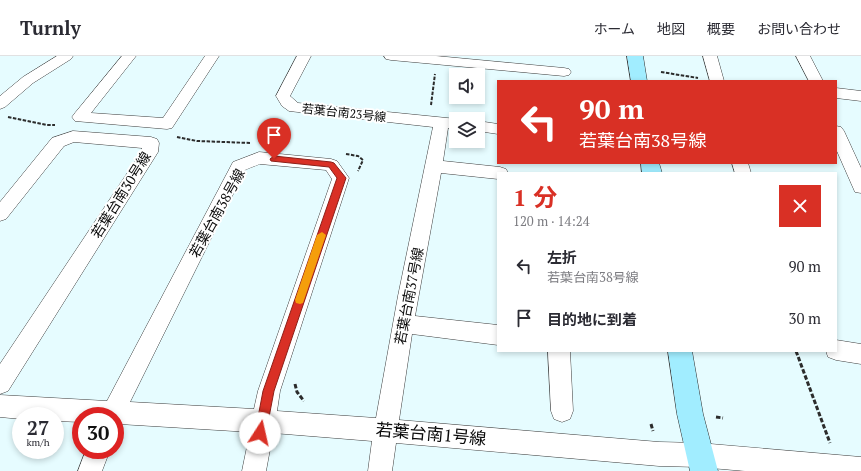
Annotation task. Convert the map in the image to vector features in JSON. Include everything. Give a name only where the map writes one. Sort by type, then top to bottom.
[{"type":"street","points":[[0,104],[28,80],[66,56]]},
{"type":"street","points":[[129,56],[80,117],[166,124],[212,56]]},
{"type":"street","name":"若葉台南23号線","points":[[304,56],[283,96],[287,103],[294,108],[443,119]]},
{"type":"street","points":[[391,56],[437,60],[564,76],[564,56]]},
{"type":"street","points":[[635,56],[639,80]]},
{"type":"street","points":[[710,56],[717,80]]},
{"type":"street","points":[[803,56],[815,80]]},
{"type":"street","points":[[837,93],[861,96]]},
{"type":"street","name":"若葉台南37号線","points":[[380,471],[385,430],[443,119]]},
{"type":"street","points":[[485,127],[497,129]]},
{"type":"street","points":[[837,133],[855,161],[861,187]]},
{"type":"street","name":"若葉台南30号線","points":[[0,214],[58,142],[73,136],[151,144],[150,152],[0,383]]},
{"type":"street","name":"若葉台南38号線","points":[[116,407],[239,166],[259,158],[331,165],[342,178],[269,391],[262,421],[254,471]]},
{"type":"street","points":[[434,166],[497,173]]},
{"type":"street","points":[[404,324],[497,335]]},
{"type":"street","points":[[837,350],[861,354]]},
{"type":"street","points":[[559,352],[562,411]]},
{"type":"street","points":[[680,352],[690,414],[701,463]]},
{"type":"street","name":"若葉台南1号線","points":[[0,406],[72,411]]},
{"type":"street","name":"若葉台南1号線","points":[[124,415],[262,421],[385,430],[651,454],[701,463],[849,469]]},
{"type":"street","points":[[90,471],[95,459]]},
{"type":"path","points":[[437,60],[443,119]]},
{"type":"path","points":[[661,72],[711,80]]},
{"type":"path","points":[[796,352],[830,446]]},
{"type":"path","points":[[713,417],[723,418]]},
{"type":"slow traffic","points":[[300,300],[322,235]]},
{"type":"route","points":[[260,433],[269,391],[342,178],[331,165],[274,159]]}]
